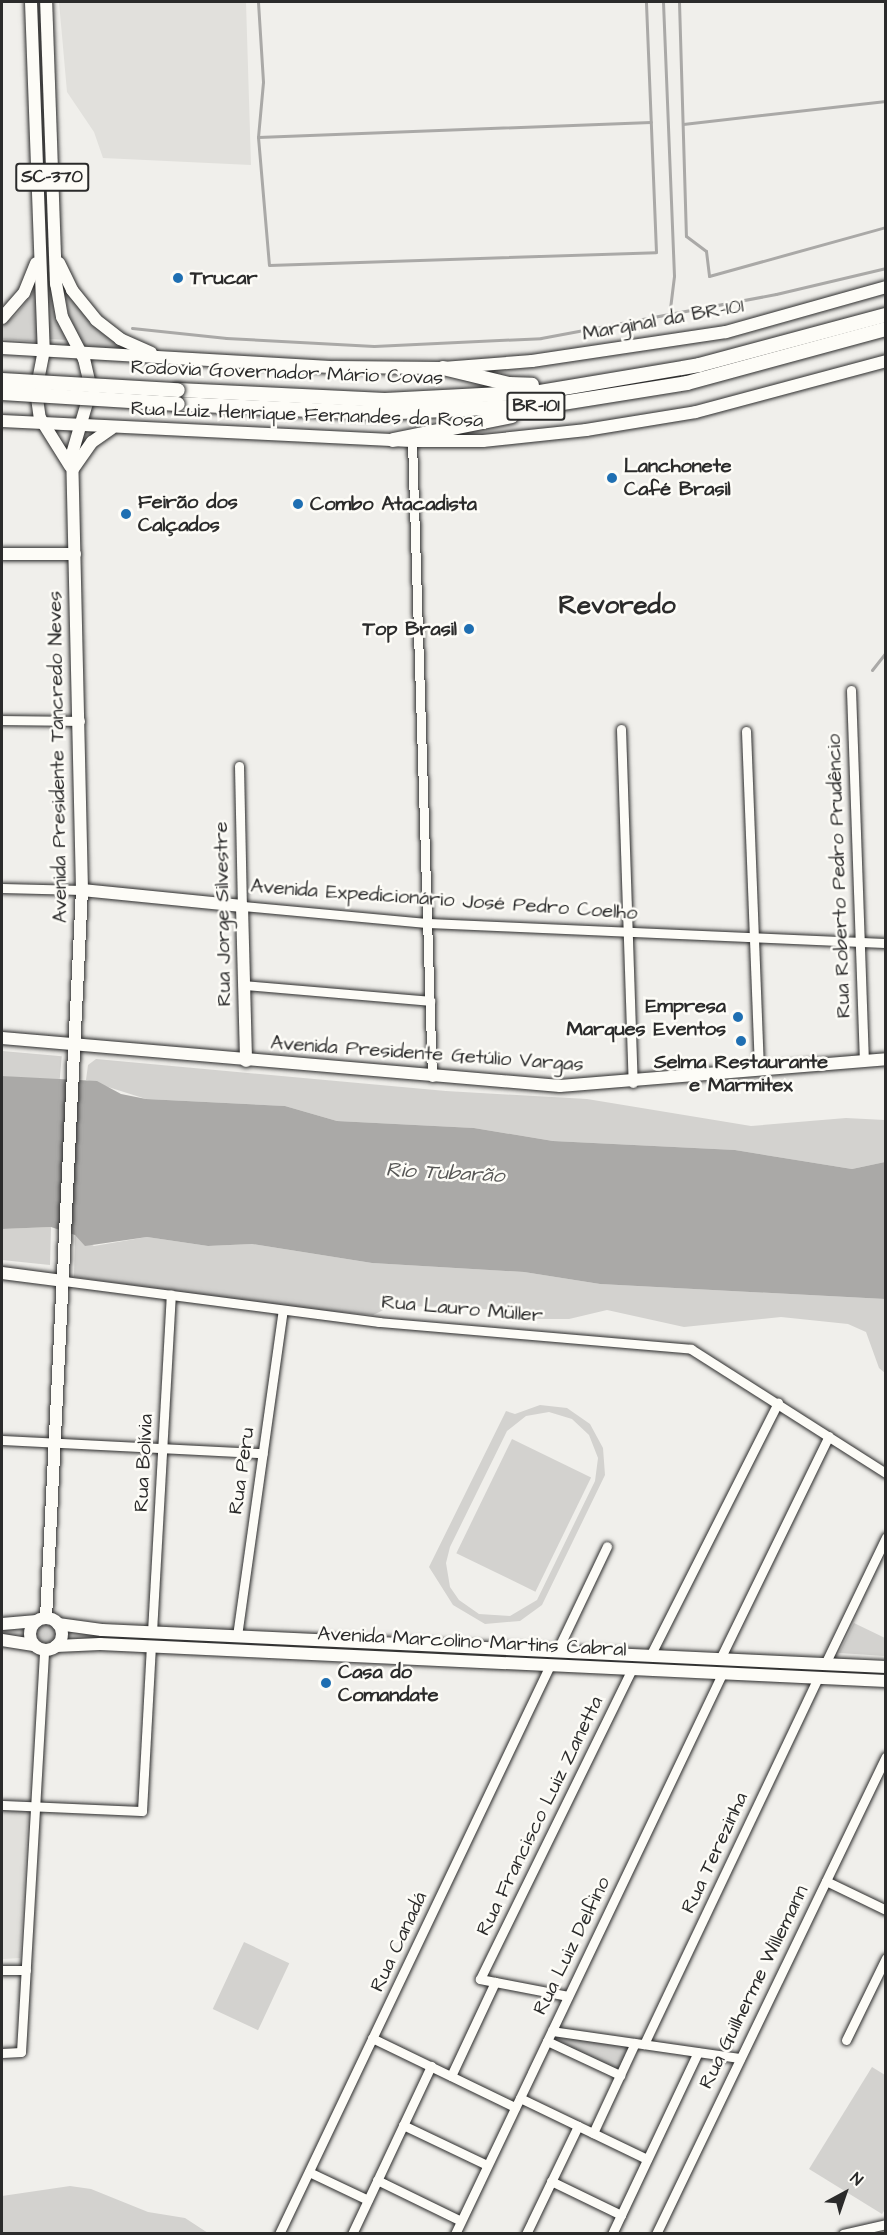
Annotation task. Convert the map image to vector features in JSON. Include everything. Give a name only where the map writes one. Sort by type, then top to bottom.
[{"type":"highway","name":"Rodovia Governador Mário Covas","points":[[2,393],[418,400],[595,385],[699,366],[885,315]]},
{"type":"highway","name":"Rodovia Governador Mário Covas","points":[[2,380],[178,397],[418,413],[505,409],[607,397],[719,375],[885,329]]},
{"type":"highway","points":[[443,368],[509,384],[595,385]]},
{"type":"highway","points":[[393,440],[607,397]]},
{"type":"main road","name":"SC-370","points":[[31,2],[44,350]]},
{"type":"main road","name":"SC-370","points":[[46,2],[58,300],[67,331],[80,352]]},
{"type":"main road","points":[[2,318],[24,293],[34,272],[38,229]]},
{"type":"main road","points":[[54,243],[65,278],[96,320],[120,339],[163,357]]},
{"type":"main road","name":"Marginal da BR-101","points":[[2,348],[346,368],[443,368],[532,361],[726,332],[885,287]]},
{"type":"main road","name":"Avenida Presidente Tancredo Neves","points":[[44,350],[36,391],[44,424],[72,470]]},
{"type":"main road","name":"Avenida Presidente Tancredo Neves","points":[[45,1647],[30,1632],[41,1619],[55,1443],[76,1050],[81,890],[80,721],[72,470],[79,426],[91,389],[80,352]]},
{"type":"main road","name":"Rua Luiz Henrique Fernandes da Rosa","points":[[2,421],[412,441],[534,437],[661,418],[744,400],[885,361]]},
{"type":"main road","points":[[72,470],[87,448],[112,428]]},
{"type":"main road","points":[[2,554],[75,554]]},
{"type":"main road","name":"Avenida Expedicionário José Pedro Coelho","points":[[81,890],[242,906]]},
{"type":"main road","name":"Rua Jorge Silvestre","points":[[242,906],[246,1061]]},
{"type":"main road","name":"Avenida Presidente Getúlio Vargas","points":[[2,1038],[76,1050],[560,1086],[633,1083],[885,1059]]},
{"type":"main road","name":"Rua Lauro Müller","points":[[2,1273],[64,1281]]},
{"type":"main road","points":[[2,1624],[41,1619],[58,1624],[62,1633],[45,1647]]},
{"type":"main road","name":"Avenida Marcolino Martins Cabral","points":[[58,1624],[152,1632],[885,1667]]},
{"type":"main road","name":"Avenida Marcolino Martins Cabral","points":[[2,1640],[45,1647],[152,1647],[885,1681]]},
{"type":"main road","points":[[374,1657],[375,1643]]},
{"type":"main road","points":[[550,1665],[557,1651]]},
{"type":"main road","points":[[818,1678],[825,1664]]},
{"type":"street","points":[[412,441],[432,1077]]},
{"type":"street","name":"Rua Roberto Pedro Prudêncio","points":[[851,690],[864,1061]]},
{"type":"street","points":[[2,720],[80,721]]},
{"type":"street","points":[[621,729],[633,1083]]},
{"type":"street","points":[[746,731],[759,1070]]},
{"type":"street","name":"Rua Jorge Silvestre","points":[[239,766],[242,906]]},
{"type":"street","name":"Avenida Expedicionário José Pedro Coelho","points":[[2,888],[81,890]]},
{"type":"street","name":"Avenida Expedicionário José Pedro Coelho","points":[[242,906],[427,923],[885,943]]},
{"type":"street","points":[[244,985],[430,1001]]},
{"type":"street","name":"Rua Lauro Müller","points":[[64,1281],[283,1310],[691,1349],[885,1473]]},
{"type":"street","name":"Rua Bolívia","points":[[152,1632],[171,1295]]},
{"type":"street","name":"Rua Peru","points":[[237,1636],[283,1310]]},
{"type":"street","points":[[650,1656],[778,1403]]},
{"type":"street","points":[[720,1659],[829,1436]]},
{"type":"street","points":[[2,1440],[263,1453]]},
{"type":"street","points":[[825,1664],[885,1537]]},
{"type":"street","points":[[557,1651],[607,1546]]},
{"type":"street","points":[[2,2054],[21,2052],[45,1647]]},
{"type":"street","points":[[2,1805],[142,1811],[152,1647]]},
{"type":"street","name":"Rua Canadá","points":[[279,2234],[550,1665]]},
{"type":"street","name":"Rua Francisco Luiz Zanetta","points":[[495,1982],[480,1979],[632,1669]]},
{"type":"street","name":"Rua Luiz Delfino","points":[[455,2234],[722,1674]]},
{"type":"street","name":"Rua Terezinha","points":[[593,2133],[620,2075],[640,2044],[818,1678]]},
{"type":"street","name":"Rua Guilherme Willemann","points":[[656,2234],[885,1756]]},
{"type":"street","points":[[826,1881],[885,1910]]},
{"type":"street","points":[[846,2040],[885,1958]]},
{"type":"street","points":[[2,1970],[26,1970]]},
{"type":"street","points":[[451,2076],[495,1982],[568,1996]]},
{"type":"street","points":[[552,2031],[740,2058]]},
{"type":"street","points":[[372,2038],[451,2076],[578,2126],[647,2159]]},
{"type":"street","points":[[547,2041],[620,2075]]},
{"type":"street","points":[[612,2234],[698,2052]]},
{"type":"street","points":[[352,2234],[431,2066]]},
{"type":"street","points":[[403,2125],[487,2165]]},
{"type":"street","points":[[526,2234],[578,2126]]},
{"type":"street","points":[[309,2172],[368,2200]]},
{"type":"street","points":[[377,2180],[461,2221]]},
{"type":"street","points":[[551,2181],[621,2215]]},
{"type":"street","points":[[843,2234],[885,2224]]},
{"type":"shaded area","points":[[37,2],[41,2],[51,287],[68,340],[48,339]]},
{"type":"shaded area","points":[[59,2],[246,2],[251,165],[103,158],[94,132],[67,92]]},
{"type":"shaded area","points":[[39,284],[40,342],[2,339],[2,326],[17,314]]},
{"type":"shaded area","points":[[64,287],[83,311],[133,350],[85,347],[71,329]]},
{"type":"shaded area","points":[[2,1051],[62,1056],[60,1081],[2,1076]]},
{"type":"shaded area","points":[[96,1059],[446,1091],[587,1099],[751,1126],[846,1118],[885,1120],[885,1162],[852,1169],[735,1150],[553,1141],[474,1128],[337,1121],[285,1106],[146,1099],[86,1080],[88,1065]]},
{"type":"shaded area","points":[[51,1227],[50,1265],[2,1260],[2,1229]]},
{"type":"shaded area","points":[[75,1235],[94,1246],[147,1237],[208,1246],[252,1244],[372,1263],[524,1272],[600,1284],[885,1299],[885,1373],[879,1368],[866,1332],[848,1324],[781,1317],[684,1327],[607,1310],[569,1319],[537,1319],[497,1310],[458,1307],[392,1306],[373,1315],[284,1307],[74,1277]]},
{"type":"shaded area","points":[[540,1405],[567,1408],[590,1424],[603,1448],[605,1475],[542,1605],[520,1621],[485,1624],[453,1605],[429,1567],[506,1411],[515,1414]],"holes":[[[549,1412],[572,1419],[589,1435],[598,1458],[595,1481],[537,1600],[510,1616],[479,1614],[459,1600],[450,1587],[446,1563],[450,1547],[507,1431],[526,1416]]]},
{"type":"shaded area","points":[[512,1439],[591,1478],[535,1592],[456,1553]]},
{"type":"shaded area","points":[[854,1623],[885,1638],[885,1656],[839,1653]]},
{"type":"shaded area","points":[[42,1625],[50,1625],[55,1630],[53,1641],[42,1643],[37,1638],[37,1630]]},
{"type":"shaded area","points":[[2,1809],[28,1810],[20,1958],[2,1959]]},
{"type":"shaded area","points":[[244,1942],[289,1963],[258,2030],[213,2009]]},
{"type":"shaded area","points":[[554,2034],[630,2045],[618,2071],[551,2040]]},
{"type":"shaded area","points":[[872,2067],[885,2075],[886,2208],[882,2214],[809,2169]]},
{"type":"shaded area","points":[[70,2186],[91,2189],[148,2212],[185,2218],[208,2233],[2,2233],[2,2196]]},
{"type":"water","name":"Rio Tubarão","points":[[2,1076],[97,1081],[121,1094],[146,1099],[285,1106],[337,1121],[474,1128],[553,1141],[735,1150],[852,1169],[885,1162],[885,1299],[600,1284],[524,1272],[372,1263],[252,1244],[208,1246],[147,1237],[85,1246],[75,1235],[51,1227],[2,1229]]},
{"type":"waterway","points":[[258,2],[263,82],[258,137],[269,265],[656,252],[646,2]]},
{"type":"waterway","points":[[663,2],[674,276],[670,311]]},
{"type":"waterway","points":[[679,2],[686,236],[706,251],[709,276],[886,227]]},
{"type":"waterway","points":[[683,124],[886,101]]},
{"type":"waterway","points":[[258,137],[651,122]]},
{"type":"waterway","points":[[132,328],[226,338],[374,346],[541,338],[776,294],[886,268]]},
{"type":"waterway","points":[[872,670],[886,652]]},
{"type":"place","name":"Trucar","points":[[178,278]]},
{"type":"place","name":"Lanchonete Café Brasil","points":[[612,478]]},
{"type":"place","name":"Combo Atacadista","points":[[298,504]]},
{"type":"place","name":"Feirão dos Calçados","points":[[126,514]]},
{"type":"place","name":"Top Brasil","points":[[469,629]]},
{"type":"place","name":"Empresa Marques Eventos","points":[[738,1017]]},
{"type":"place","name":"Selma Restaurante e Marmitex","points":[[741,1041]]},
{"type":"place","name":"Casa do Comandate","points":[[326,1683]]},
{"type":"district","name":"Revoredo","points":[[617,606]]}]
